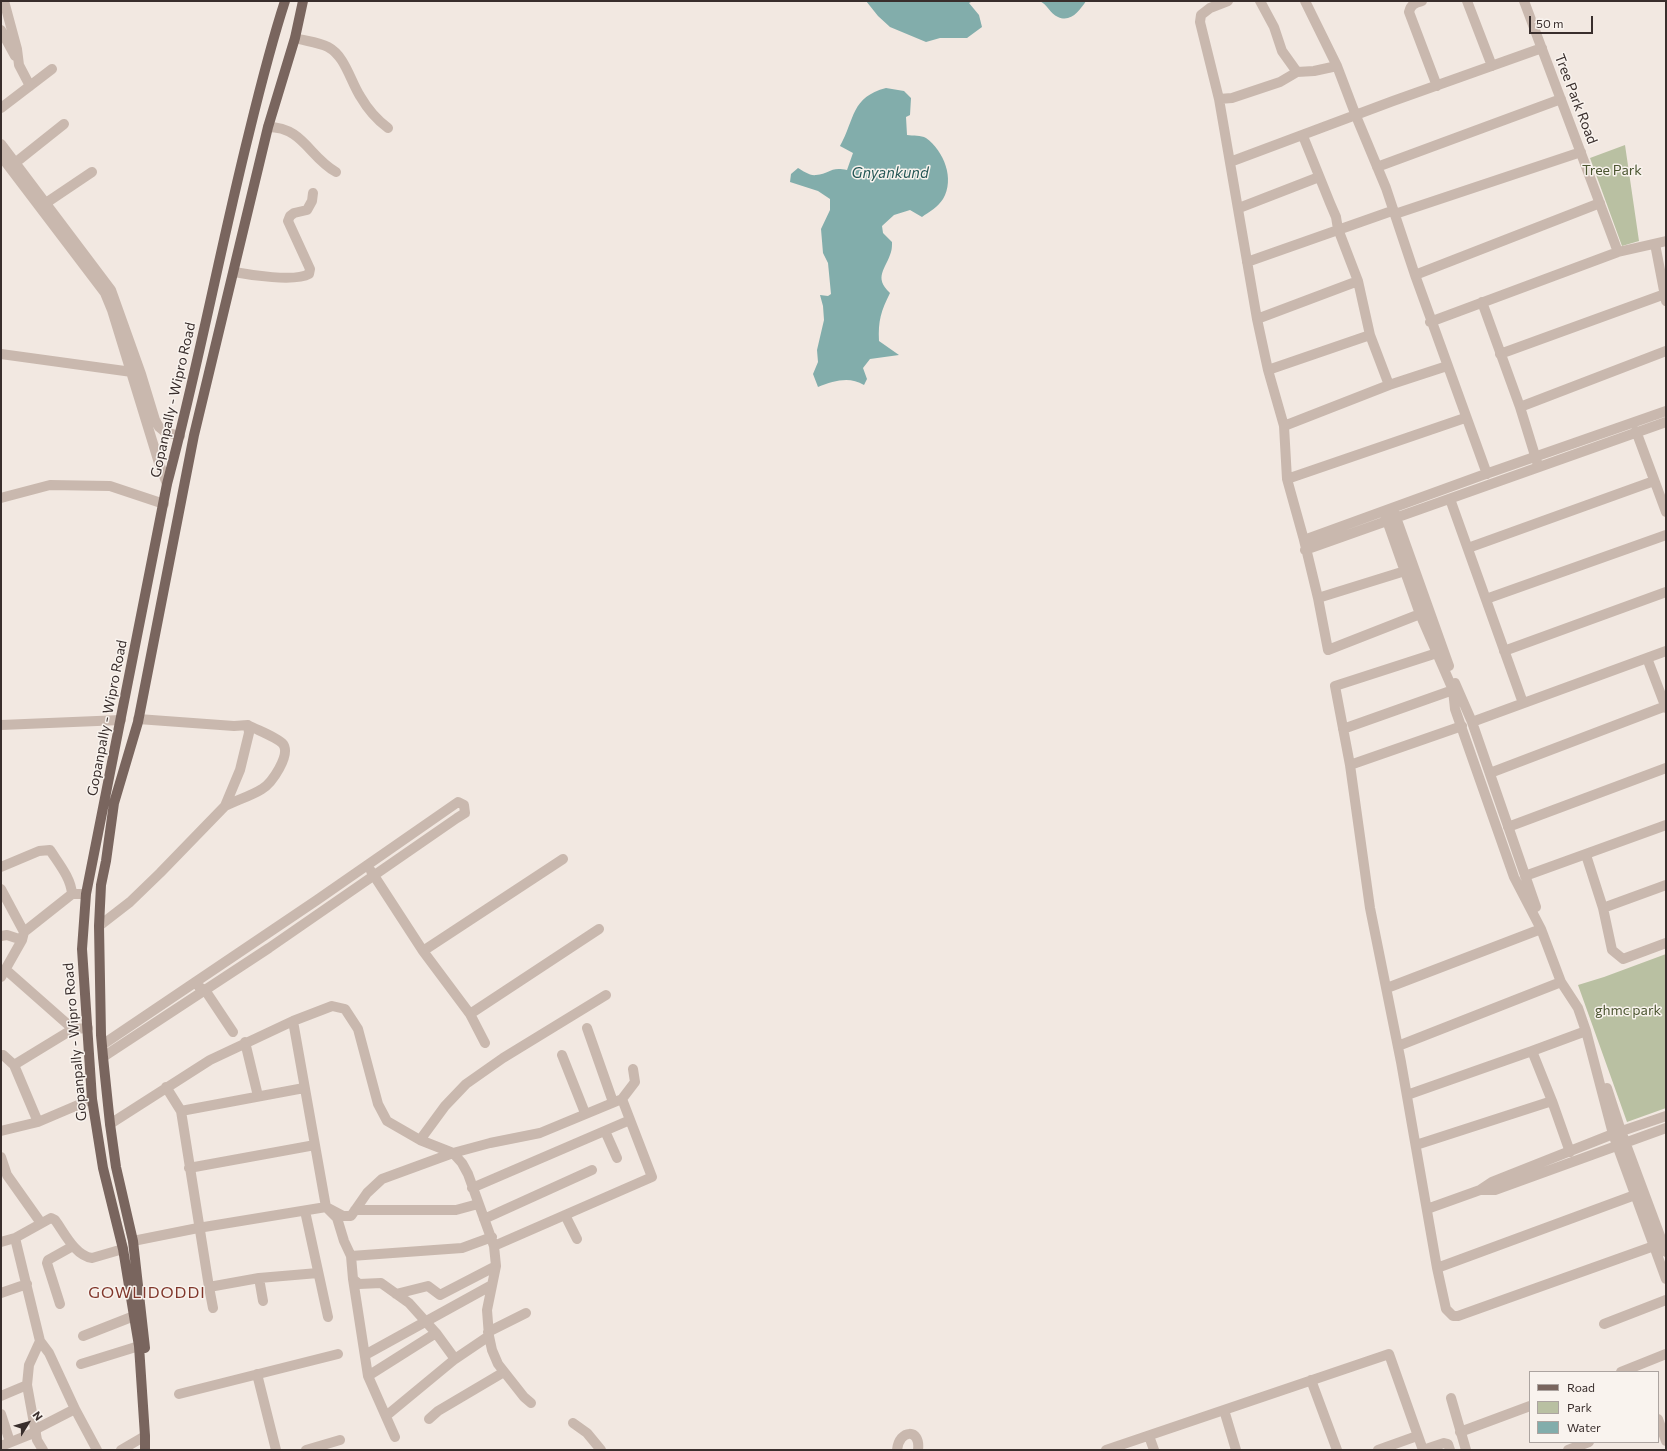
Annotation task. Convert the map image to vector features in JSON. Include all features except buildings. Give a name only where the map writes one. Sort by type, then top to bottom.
[{"type":"main road","name":"Gopanpally - Wipro Road","points":[[145,1450],[139,1346],[123,1249],[103,1168],[92,1099],[82,949],[86,894],[167,484],[180,436],[223,239],[263,74],[285,1]]},
{"type":"main road","name":"Gopanpally - Wipro Road","points":[[152,1450],[144,1332],[132,1241],[116,1167],[103,1057],[99,926],[101,885],[114,803],[138,719],[184,480],[220,324],[234,272],[239,243],[268,128],[295,38],[303,1]]},
{"type":"main road","points":[[223,239],[239,243]]},
{"type":"main road","points":[[220,255],[236,259]]},
{"type":"main road","points":[[103,1168],[116,1167]]},
{"type":"street","points":[[4,1],[20,65]]},
{"type":"street","points":[[1228,1],[1210,8],[1201,15],[1200,22],[1219,99],[1257,319],[1268,370],[1284,426],[1287,479],[1318,598],[1328,650],[1420,614]]},
{"type":"street","points":[[1260,1],[1274,27],[1282,51],[1297,72]]},
{"type":"street","points":[[1305,1],[1338,66],[1356,116],[1386,188],[1400,248],[1417,284],[1431,321],[1444,367],[1450,380],[1462,419],[1483,475]]},
{"type":"street","points":[[1422,1],[1413,4],[1410,7],[1409,12],[1437,86]]},
{"type":"street","points":[[1466,1],[1492,66]]},
{"type":"street","name":"Tree Park Road","points":[[1524,1],[1618,252]]},
{"type":"street","points":[[1,30],[30,86]]},
{"type":"street","points":[[295,38],[328,47],[334,52],[341,59],[360,96],[379,122],[388,128]]},
{"type":"street","points":[[1230,162],[1542,48]]},
{"type":"street","points":[[1219,99],[1232,98],[1280,82],[1297,72],[1314,71],[1338,66]]},
{"type":"street","points":[[1,108],[52,69]]},
{"type":"street","points":[[1377,167],[1561,99]]},
{"type":"street","points":[[15,163],[64,124]]},
{"type":"street","points":[[268,128],[279,127],[290,131],[324,164],[336,172]]},
{"type":"street","points":[[1303,136],[1336,217],[1338,230],[1358,281],[1370,335],[1389,385]]},
{"type":"street","points":[[1,144],[42,205],[105,293],[132,372],[159,463],[167,484]]},
{"type":"street","points":[[1246,262],[1338,230],[1581,152]]},
{"type":"street","points":[[1,156],[111,290],[141,374],[155,420],[159,427],[165,432],[180,436]]},
{"type":"street","points":[[42,205],[92,172]]},
{"type":"street","points":[[1239,208],[1319,177]]},
{"type":"street","points":[[234,272],[251,275],[290,277],[309,274],[310,268],[288,221],[290,216],[294,213],[307,210],[312,201],[313,193]]},
{"type":"street","points":[[1415,274],[1600,203]]},
{"type":"street","points":[[1392,213],[1415,274],[1486,486]]},
{"type":"street","points":[[1431,321],[1618,252],[1666,241]]},
{"type":"street","points":[[1500,354],[1665,297],[1655,244]]},
{"type":"street","points":[[1257,319],[1358,281]]},
{"type":"street","points":[[1482,302],[1520,407],[1539,468]]},
{"type":"street","points":[[1268,370],[1370,335]]},
{"type":"street","points":[[1520,407],[1666,351]]},
{"type":"street","points":[[1,354],[132,372]]},
{"type":"street","points":[[1284,426],[1389,385],[1444,367]]},
{"type":"street","points":[[1391,515],[1483,475],[1666,411]]},
{"type":"street","points":[[1287,479],[1462,419]]},
{"type":"street","points":[[1305,545],[1391,515],[1450,499],[1539,468],[1636,431],[1666,422]]},
{"type":"street","points":[[1636,431],[1666,512]]},
{"type":"street","points":[[1468,548],[1654,481]]},
{"type":"street","points":[[1,498],[50,485],[110,486],[164,504]]},
{"type":"street","points":[[1450,499],[1523,703]]},
{"type":"street","points":[[1391,515],[1405,571],[1420,614],[1460,707],[1472,722],[1525,876],[1563,980],[1581,1005],[1617,1133]]},
{"type":"street","points":[[1391,515],[1460,707],[1462,726],[1514,877],[1541,929],[1561,982],[1578,1008],[1617,1133],[1666,1252]]},
{"type":"street","points":[[1486,599],[1666,535]]},
{"type":"street","points":[[1318,598],[1405,571]]},
{"type":"street","points":[[1504,651],[1666,592]]},
{"type":"street","points":[[1472,722],[1666,651]]},
{"type":"street","points":[[1437,653],[1335,686],[1350,765],[1370,908],[1387,988],[1437,1268],[1446,1308],[1449,1314],[1458,1316],[1654,1246]]},
{"type":"street","points":[[1490,773],[1666,707],[1647,658]]},
{"type":"street","points":[[1343,729],[1453,690]]},
{"type":"street","points":[[138,719],[234,726],[248,725],[280,741],[285,746],[286,752],[282,764],[271,780],[263,789],[225,806]]},
{"type":"street","points":[[1,725],[121,720]]},
{"type":"street","points":[[99,926],[130,902],[225,806],[240,770],[249,733],[248,725]]},
{"type":"street","points":[[1350,765],[1462,726]]},
{"type":"street","points":[[1508,827],[1666,768]]},
{"type":"street","points":[[102,1045],[458,802],[464,805],[465,813],[205,990],[103,1057]]},
{"type":"street","points":[[1525,876],[1666,825]]},
{"type":"street","points":[[1,867],[38,851],[50,850],[62,867],[71,886],[72,894]]},
{"type":"street","points":[[1586,855],[1603,908],[1612,950],[1623,959],[1666,943]]},
{"type":"street","points":[[424,951],[563,859]]},
{"type":"street","points":[[367,865],[424,951],[470,1014],[485,1042]]},
{"type":"street","points":[[1603,908],[1666,885]]},
{"type":"street","points":[[1,890],[23,936]]},
{"type":"street","points":[[73,1029],[3,973],[23,936],[72,894],[86,894]]},
{"type":"street","points":[[470,1014],[599,928]]},
{"type":"street","points":[[1387,988],[1541,929]]},
{"type":"street","points":[[1,936],[23,936]]},
{"type":"street","points":[[1398,1046],[1561,982]]},
{"type":"street","points":[[192,984],[205,990],[233,1032]]},
{"type":"street","points":[[420,1140],[445,1106],[466,1084],[503,1058],[606,995]]},
{"type":"street","points":[[110,1124],[210,1060],[245,1042],[332,1006],[345,1009],[358,1029],[378,1104],[387,1121],[420,1140],[453,1153],[462,1163],[493,1242],[496,1266],[487,1310],[492,1350],[498,1364],[524,1398],[531,1403]]},
{"type":"street","points":[[293,1021],[326,1207],[337,1218],[344,1242],[351,1256],[353,1279],[368,1376],[395,1437]]},
{"type":"street","points":[[14,1064],[73,1029],[88,1028]]},
{"type":"street","points":[[351,1256],[462,1248],[493,1242],[565,1215],[652,1177],[630,1120],[617,1100],[587,1028]]},
{"type":"street","points":[[1407,1095],[1586,1031]]},
{"type":"street","points":[[245,1042],[258,1096]]},
{"type":"street","points":[[1532,1051],[1570,1152]]},
{"type":"street","points":[[2,1053],[14,1064],[38,1122]]},
{"type":"street","points":[[562,1055],[585,1113]]},
{"type":"street","points":[[132,1241],[198,1228],[326,1207],[343,1216],[352,1216],[367,1193],[382,1179],[453,1153],[490,1143],[540,1133],[617,1100],[635,1082],[633,1069]]},
{"type":"street","points":[[166,1087],[181,1111],[198,1228],[213,1308]]},
{"type":"street","points":[[181,1111],[304,1088]]},
{"type":"street","points":[[1,1131],[38,1122],[92,1099]]},
{"type":"street","points":[[1416,1145],[1552,1101]]},
{"type":"street","points":[[1427,1209],[1480,1190],[1492,1182],[1617,1133],[1666,1116]]},
{"type":"street","points":[[472,1188],[630,1120]]},
{"type":"street","points":[[1480,1190],[1495,1190],[1666,1128]]},
{"type":"street","points":[[605,1131],[617,1158]]},
{"type":"street","points":[[1621,1144],[1635,1195],[1666,1279]]},
{"type":"street","points":[[189,1168],[315,1145]]},
{"type":"street","points":[[1,1157],[8,1175],[41,1223]]},
{"type":"street","points":[[484,1219],[592,1170]]},
{"type":"street","points":[[1437,1268],[1635,1195]]},
{"type":"street","points":[[355,1210],[456,1210],[478,1204]]},
{"type":"street","points":[[305,1211],[328,1317]]},
{"type":"street","points":[[565,1215],[577,1239]]},
{"type":"street","points":[[1,1242],[15,1238],[51,1218],[55,1220],[73,1246],[87,1257],[92,1258],[123,1249]]},
{"type":"street","points":[[15,1238],[40,1341],[49,1354],[75,1409],[97,1450]]},
{"type":"street","points":[[60,1304],[47,1262],[73,1246]]},
{"type":"street","points":[[396,1294],[428,1286],[440,1295],[496,1266]]},
{"type":"street","points":[[209,1287],[259,1278],[318,1273]]},
{"type":"street","points":[[259,1278],[263,1301]]},
{"type":"street","points":[[353,1279],[359,1284],[381,1283],[409,1303],[436,1332],[455,1359]]},
{"type":"street","points":[[1,1293],[27,1284]]},
{"type":"street","points":[[365,1355],[426,1320],[492,1285]]},
{"type":"street","points":[[1604,1324],[1666,1300]]},
{"type":"street","points":[[386,1416],[455,1359],[489,1334],[526,1313]]},
{"type":"street","points":[[83,1336],[134,1316]]},
{"type":"street","points":[[368,1376],[436,1332]]},
{"type":"street","points":[[40,1341],[29,1365],[27,1385],[37,1440],[43,1450]]},
{"type":"street","points":[[81,1364],[139,1346]]},
{"type":"street","points":[[179,1394],[338,1354]]},
{"type":"street","points":[[1106,1450],[1120,1447],[1389,1354],[1423,1450],[1444,1443],[1448,1444],[1450,1450]]},
{"type":"street","points":[[1627,1371],[1640,1369],[1666,1354]]},
{"type":"street","points":[[430,1419],[438,1412],[504,1372]]},
{"type":"street","points":[[257,1374],[276,1450]]},
{"type":"street","points":[[1311,1380],[1337,1450]]},
{"type":"street","points":[[1,1396],[27,1385]]},
{"type":"street","points":[[1451,1398],[1466,1450]]},
{"type":"street","points":[[1460,1432],[1529,1406]]},
{"type":"street","points":[[1,1414],[6,1444],[75,1409]]},
{"type":"street","points":[[1224,1410],[1236,1450]]},
{"type":"street","points":[[1659,1422],[1666,1441]]},
{"type":"street","points":[[573,1423],[587,1433],[601,1450]]},
{"type":"street","points":[[897,1450],[899,1439],[904,1435],[911,1434],[917,1438],[919,1442],[918,1450]]},
{"type":"street","points":[[121,1450],[145,1436]]},
{"type":"street","points":[[1149,1436],[1154,1450]]},
{"type":"street","points":[[1378,1450],[1417,1436]]},
{"type":"street","points":[[306,1450],[340,1440]]},
{"type":"street","points":[[1568,1450],[1586,1443]]},
{"type":"green space","name":"Tree Park","points":[[1625,145],[1639,241],[1622,246],[1590,158]]},
{"type":"green space","name":"ghmc park","points":[[1666,954],[1666,1108],[1627,1122],[1578,985]]},
{"type":"water","points":[[866,1],[973,1],[969,3],[979,15],[982,27],[967,38],[940,38],[926,42],[890,27],[878,16]]},
{"type":"water","points":[[1039,1],[1086,1],[1075,15],[1063,18],[1055,16],[1042,2]]},
{"type":"water","name":"Gnyankund","points":[[886,88],[904,91],[911,98],[910,115],[906,117],[907,135],[924,137],[938,150],[946,166],[948,183],[943,199],[922,217],[910,210],[894,215],[882,226],[883,233],[892,242],[892,244],[889,258],[882,273],[882,282],[890,293],[884,305],[881,316],[879,341],[899,355],[870,359],[863,368],[867,379],[864,385],[858,382],[841,380],[818,387],[813,374],[818,362],[817,350],[824,320],[823,306],[820,295],[828,296],[831,294],[828,263],[823,253],[821,229],[830,210],[830,199],[818,191],[790,182],[791,174],[798,168],[811,175],[821,174],[837,169],[847,170],[853,153],[840,146],[852,118],[860,103],[866,97]]},
{"type":"district","name":"GOWLIDODDI","points":[[147,1293]]}]
